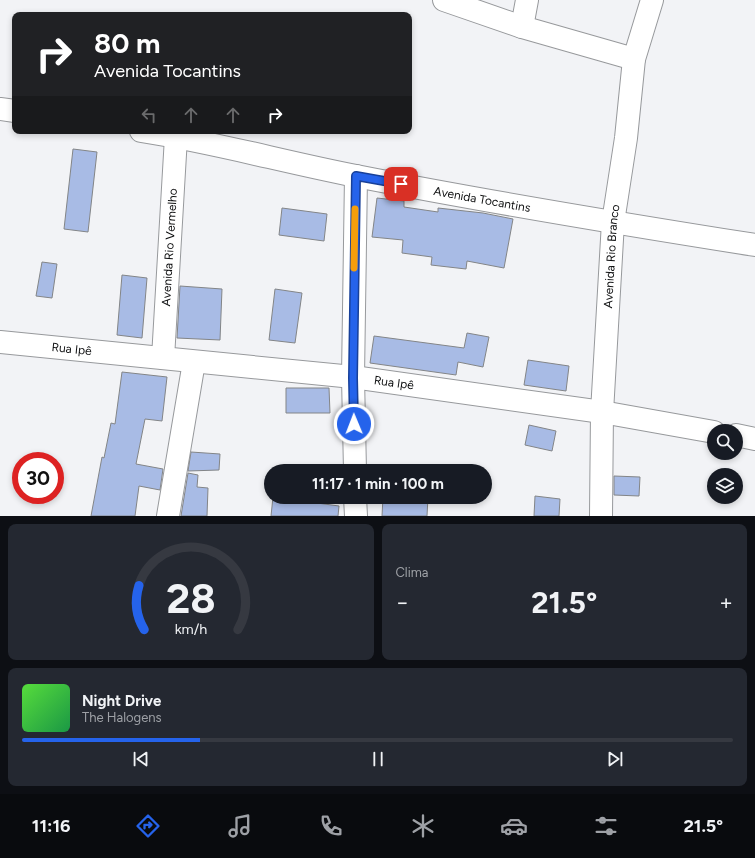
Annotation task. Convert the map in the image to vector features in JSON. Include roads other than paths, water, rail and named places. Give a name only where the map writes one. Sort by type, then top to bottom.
[{"type":"street","points":[[444,0],[522,27],[634,59]]},
{"type":"street","points":[[522,27],[527,0]]},
{"type":"street","name":"Avenida Rio Branco","points":[[602,516],[602,412],[613,222],[626,138],[634,59],[652,0]]},
{"type":"street","points":[[0,109],[12,111]]},
{"type":"street","name":"Avenida Tocantins","points":[[158,134],[356,176],[613,222],[755,245]]},
{"type":"street","name":"Avenida Rio Vermelho","points":[[164,358],[176,137]]},
{"type":"street","points":[[355,464],[353,378],[356,176]]},
{"type":"street","name":"Rua Ipê","points":[[0,342],[353,378],[602,412],[707,431]]},
{"type":"street","points":[[168,516],[194,362]]},
{"type":"street","points":[[743,437],[755,439]]},
{"type":"street","points":[[355,504],[356,516]]}]
